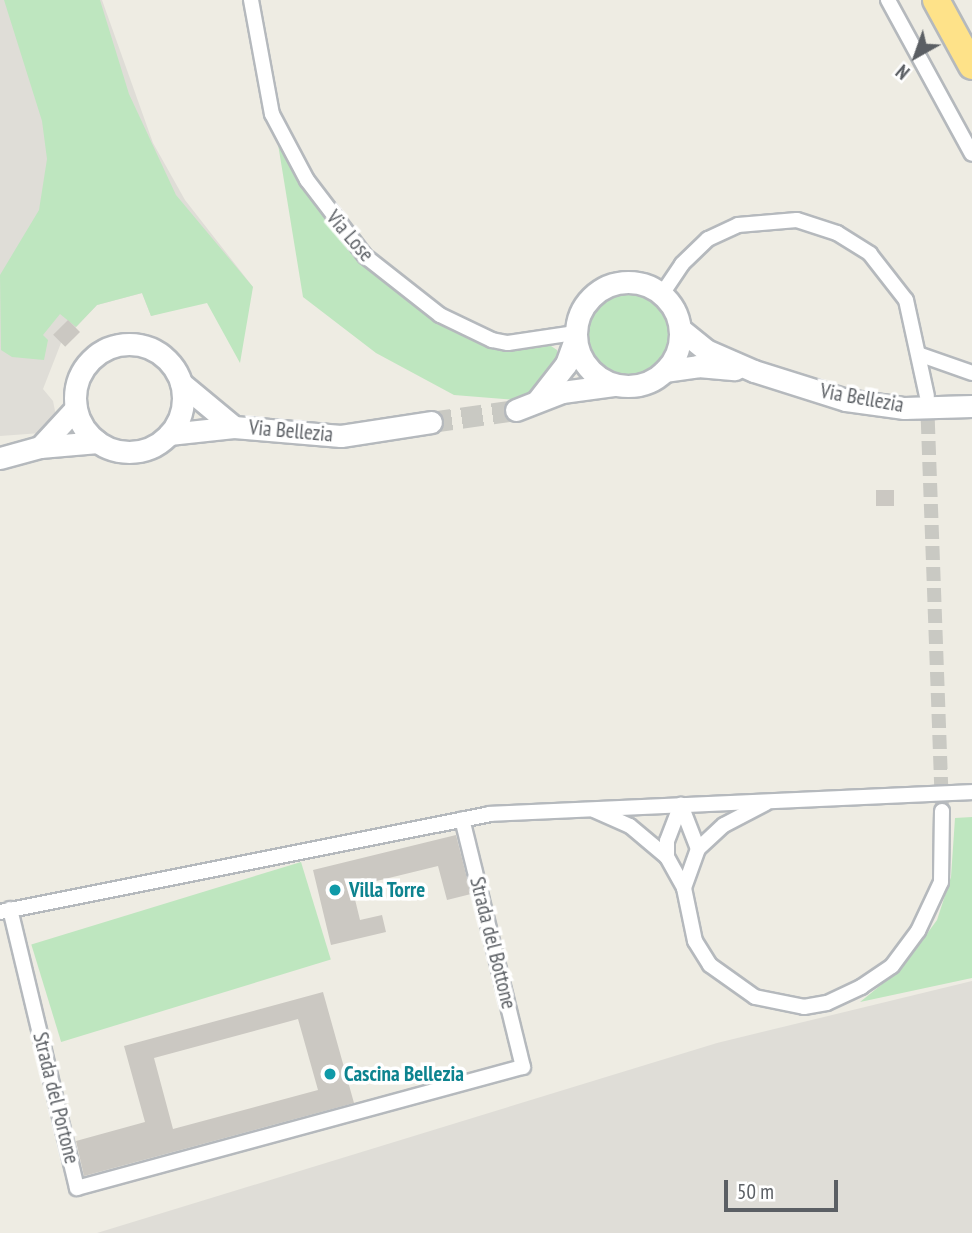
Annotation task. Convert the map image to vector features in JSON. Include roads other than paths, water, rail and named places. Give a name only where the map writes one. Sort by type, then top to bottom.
[{"type":"highway","points":[[936,0],[972,66]]},
{"type":"street","name":"Via Lose","points":[[251,0],[272,114],[307,180],[365,256],[440,315],[492,340],[508,343],[575,336]]},
{"type":"street","points":[[888,0],[972,154]]},
{"type":"street","points":[[662,294],[682,264],[708,239],[755,221],[797,220],[837,233],[885,269],[906,300],[921,355],[927,396]]},
{"type":"street","name":"Via Bellezia","points":[[538,400],[566,364],[575,336],[577,318],[599,289],[630,281],[662,294],[675,310],[680,330],[706,350],[754,370],[846,400],[904,408],[972,406]]},
{"type":"street","points":[[664,371],[675,356],[680,330]]},
{"type":"street","points":[[575,336],[584,363],[615,384]]},
{"type":"street","points":[[97,442],[85,429],[76,408],[78,382],[85,368],[112,347],[129,344],[154,351],[173,368],[181,383],[234,426]]},
{"type":"street","points":[[921,355],[972,373]]},
{"type":"street","name":"Via Bellezia","points":[[516,410],[538,400],[585,386],[632,386],[664,371],[698,366],[754,370]]},
{"type":"street","points":[[0,458],[40,447],[97,442],[132,452],[149,448],[169,434],[181,412],[181,383]]},
{"type":"street","points":[[40,447],[76,408]]},
{"type":"street","name":"Via Bellezia","points":[[169,434],[234,426],[341,436],[431,422]]},
{"type":"street","name":"Strada del Portone","points":[[255,1138],[77,1188],[5,911],[462,819],[592,809],[972,792]]},
{"type":"street","points":[[684,888],[698,849],[724,825],[771,801]]},
{"type":"street","points":[[681,805],[698,849]]},
{"type":"street","points":[[667,857],[667,841],[681,805]]},
{"type":"street","points":[[592,809],[630,826],[667,857],[684,888],[695,940],[710,965],[730,983],[781,1005],[827,1003],[892,966],[918,931],[941,882],[942,811]]},
{"type":"street","name":"Strada del Bottone","points":[[255,1138],[523,1067],[462,819]]},
{"type":"tunnel","points":[[927,399],[942,811]]},
{"type":"tunnel","points":[[431,422],[516,410]]},
{"type":"place","name":"Villa Torre","points":[[335,890]]},
{"type":"place","name":"Cascina Bellezia","points":[[330,1074]]}]
